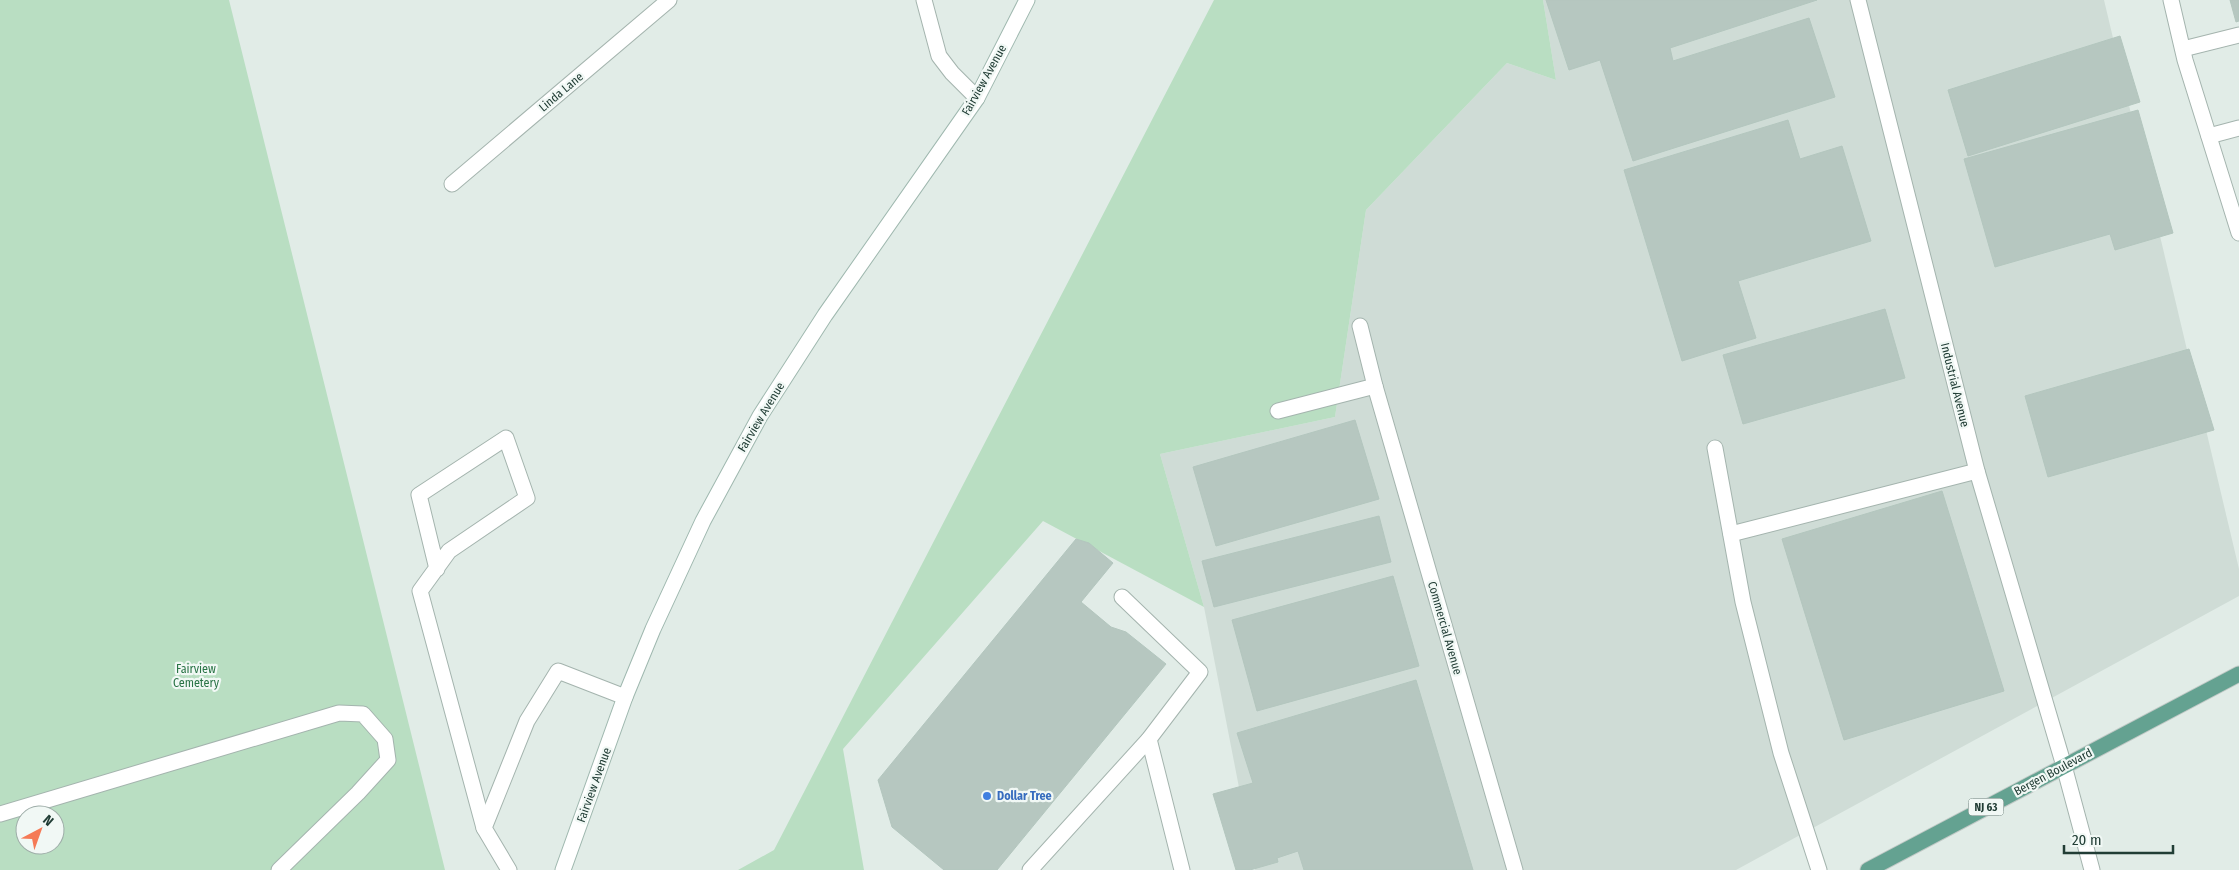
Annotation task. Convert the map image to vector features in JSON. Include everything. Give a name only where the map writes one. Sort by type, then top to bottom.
[{"type":"main road","name":"Bergen Boulevard","points":[[1868,870],[2239,674]]},
{"type":"street","name":"Linda Lane","points":[[452,184],[669,0]]},
{"type":"street","points":[[924,0],[939,56],[952,73],[977,98]]},
{"type":"street","name":"Fairview Avenue","points":[[563,870],[625,697],[653,629],[703,520],[760,416],[825,315],[977,98],[1028,0]]},
{"type":"street","name":"Industrial Avenue","points":[[1858,0],[1977,471],[2064,766],[2092,870]]},
{"type":"street","points":[[2171,0],[2183,49],[2239,233]]},
{"type":"street","points":[[2183,49],[2239,35]]},
{"type":"street","points":[[2209,136],[2239,128]]},
{"type":"street","name":"Commercial Avenue","points":[[1360,326],[1375,386],[1515,870]]},
{"type":"street","points":[[1278,411],[1375,386]]},
{"type":"street","points":[[437,569],[419,495],[506,438],[527,498],[449,551],[437,569],[420,591],[484,828],[509,870]]},
{"type":"street","points":[[1715,448],[1743,602],[1782,753],[1819,870]]},
{"type":"street","points":[[1731,534],[1977,471]]},
{"type":"street","points":[[1030,870],[1149,739],[1200,672],[1122,596]]},
{"type":"street","points":[[484,828],[527,721],[558,671],[625,697]]},
{"type":"street","points":[[0,814],[339,714],[363,714],[385,738],[388,760],[358,793],[279,870]]},
{"type":"street","points":[[1149,739],[1182,870]]},
{"type":"shaded area","points":[[1543,0],[2104,0],[2239,569],[2239,596],[1736,870],[1255,870],[1204,607],[1160,454],[1335,417],[1366,210],[1507,63],[1556,80]]},
{"type":"green space","name":"Fairview Cemetery","points":[[0,0],[229,0],[445,870],[0,870]]},
{"type":"green space","points":[[1214,0],[1543,0],[1556,80],[1507,63],[1366,210],[1335,417],[1160,454],[1204,607],[1043,521],[843,749],[864,870],[738,870],[774,850]]},
{"type":"building","points":[[1546,0],[1817,0],[1670,48],[1673,61],[1809,18],[1835,97],[1633,161],[1600,60],[1569,70]]},
{"type":"building","points":[[2230,0],[2239,0],[2239,21],[2236,22]]},
{"type":"building","points":[[2120,36],[2140,102],[1968,156],[1948,90]]},
{"type":"building","points":[[2138,110],[2173,233],[2115,250],[2110,234],[1995,267],[1964,159]]},
{"type":"building","points":[[1788,120],[1800,159],[1842,146],[1871,241],[1738,281],[1756,338],[1682,361],[1624,170]]},
{"type":"building","points":[[1885,309],[1905,378],[1743,424],[1723,355]]},
{"type":"building","points":[[2189,349],[2214,430],[2048,477],[2025,396]]},
{"type":"building","points":[[1355,420],[1379,499],[1216,546],[1193,467]]},
{"type":"building","points":[[1942,491],[2004,691],[1844,740],[1782,539]]},
{"type":"building","points":[[1379,516],[1391,562],[1214,607],[1202,561]]},
{"type":"building","points":[[1076,539],[1089,543],[1113,563],[1081,602],[1111,627],[1126,632],[1166,664],[997,870],[944,870],[892,827],[878,780]]},
{"type":"building","points":[[1393,576],[1419,666],[1257,711],[1232,620]]},
{"type":"building","points":[[1416,680],[1473,870],[1304,870],[1298,851],[1277,858],[1278,862],[1250,870],[1236,870],[1213,794],[1253,783],[1237,733]]},
{"type":"place","name":"Dollar Tree","points":[[987,796]]}]
